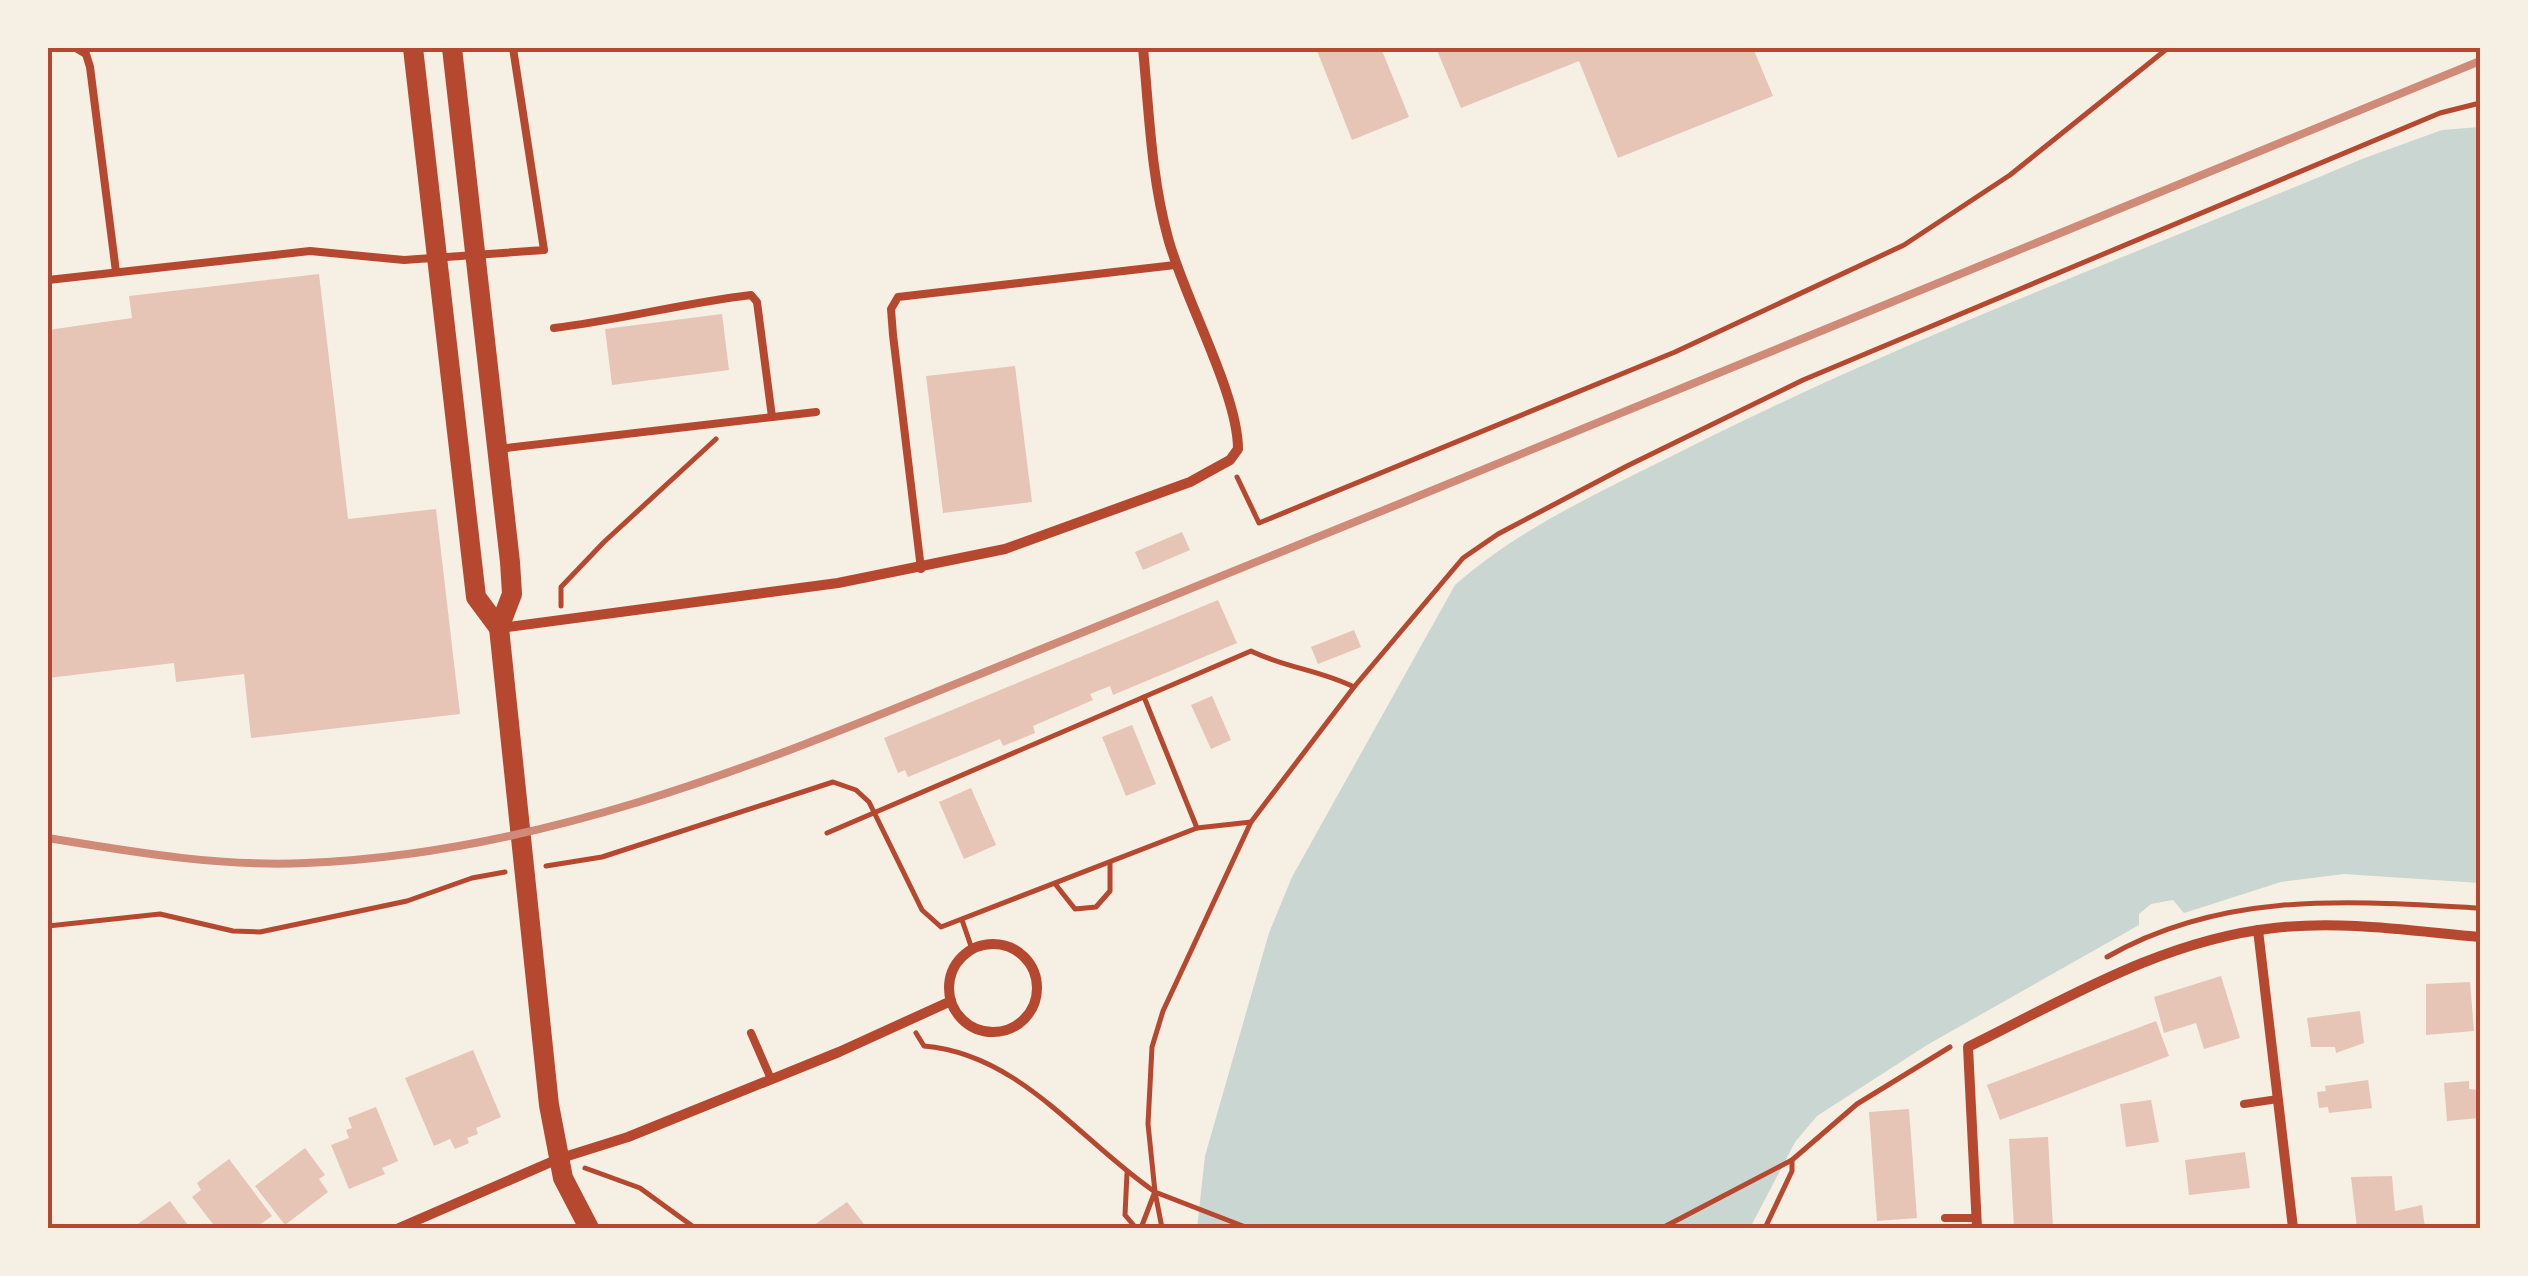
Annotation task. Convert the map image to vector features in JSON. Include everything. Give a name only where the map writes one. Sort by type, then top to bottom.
[{"type":"main road","points":[[413,48],[476,597],[500,628]]},
{"type":"main road","points":[[452,48],[512,594],[500,628],[526,912],[558,1159],[570,1196],[588,1228]]},
{"type":"street","points":[[500,628],[921,570],[1004,550],[1190,482],[1230,460],[1238,449],[1234,416],[1176,265],[1160,205],[1143,48]]},
{"type":"street","points":[[1976,1223],[1968,1048],[2131,967],[2208,940],[2258,930],[2362,926],[2480,937]]},
{"type":"street","points":[[2258,930],[2293,1228]]},
{"type":"street","points":[[1001,945],[1026,959],[1037,985],[1036,999],[1020,1023],[994,1032],[967,1024],[950,1001],[952,971],[972,949],[1001,945]]},
{"type":"street","points":[[398,1228],[558,1159],[628,1137],[910,1022],[950,1001]]},
{"type":"lane","points":[[76,48],[86,54],[90,68],[116,272]]},
{"type":"lane","points":[[48,280],[310,251],[377,259],[544,250],[513,48]]},
{"type":"lane","points":[[921,570],[893,335],[892,309],[898,297],[1176,265]]},
{"type":"lane","points":[[554,328],[636,318],[667,305],[751,295],[757,302],[772,417]]},
{"type":"lane","points":[[497,450],[816,412]]},
{"type":"lane","points":[[751,1033],[771,1079]]},
{"type":"lane","points":[[2244,1104],[2278,1099]]},
{"type":"lane","points":[[1945,1218],[1976,1223]]},
{"type":"path","points":[[1230,460],[1259,523],[1691,344],[1904,245],[2010,175],[2168,48]]},
{"type":"path","points":[[1162,1228],[1148,1124],[1152,1047],[1163,1011],[1251,822],[1354,687],[1462,558],[1627,466],[1821,372],[2440,113],[2480,103]]},
{"type":"path","points":[[561,620],[561,587],[604,542],[707,450],[731,422]]},
{"type":"path","points":[[827,834],[1251,651],[1284,667],[1318,670],[1354,687]]},
{"type":"path","points":[[1144,696],[1198,828]]},
{"type":"path","points":[[528,869],[602,857],[833,782],[856,790],[876,814],[930,921],[941,927],[1198,828],[1251,822]]},
{"type":"path","points":[[1056,884],[1075,909],[1096,907],[1110,891],[1110,863]]},
{"type":"path","points":[[48,926],[160,914],[233,931],[260,932],[407,901],[472,878],[509,872]]},
{"type":"path","points":[[2253,906],[2358,901],[2480,908]]},
{"type":"path","points":[[962,920],[972,949]]},
{"type":"path","points":[[910,1022],[924,1046],[957,1048],[1008,1071],[1127,1173],[1155,1192],[1180,1198],[1248,1228]]},
{"type":"path","points":[[558,1159],[640,1188],[695,1228]]},
{"type":"path","points":[[1662,1228],[1792,1160],[1792,1171],[1764,1228]]},
{"type":"path","points":[[1127,1173],[1125,1215],[1139,1228],[1155,1192]]},
{"type":"shaded area","points":[[2480,127],[2480,883],[2344,874],[2281,882],[2184,913],[2173,900],[2151,904],[2139,914],[2139,925],[1927,1045],[1817,1116],[1795,1142],[1750,1228],[1197,1228],[1205,1156],[1269,933],[1292,877],[1455,585],[1508,545],[1564,511],[1849,372],[2362,159],[2442,130]]},
{"type":"building","points":[[1316,48],[1381,48],[1409,117],[1352,140]]},
{"type":"building","points":[[1436,48],[1753,48],[1773,96],[1618,158],[1579,61],[1461,108]]},
{"type":"building","points":[[319,274],[348,519],[436,509],[460,714],[251,738],[244,674],[176,682],[174,663],[48,678],[48,330],[132,318],[129,296]]},
{"type":"building","points":[[722,314],[729,370],[612,385],[605,329]]},
{"type":"building","points":[[1015,366],[1032,502],[943,513],[926,376]]},
{"type":"building","points":[[1182,532],[1190,550],[1143,570],[1135,552]]},
{"type":"building","points":[[1218,600],[1237,643],[1113,695],[1110,686],[1090,694],[1093,700],[1033,726],[1035,733],[1003,746],[1000,739],[908,777],[905,770],[898,773],[884,738]]},
{"type":"building","points":[[1354,630],[1361,647],[1318,664],[1311,647]]},
{"type":"building","points":[[1212,696],[1231,740],[1211,749],[1191,705]]},
{"type":"building","points":[[1132,725],[1156,784],[1126,796],[1102,737]]},
{"type":"building","points":[[971,788],[996,845],[964,859],[939,802]]},
{"type":"building","points":[[2221,976],[2240,1038],[2204,1049],[2196,1023],[2164,1033],[2154,997]]},
{"type":"building","points":[[2470,982],[2474,1031],[2426,1035],[2426,984]]},
{"type":"building","points":[[2360,1011],[2364,1043],[2336,1053],[2335,1047],[2311,1047],[2307,1018]]},
{"type":"building","points":[[2156,1021],[2169,1056],[2000,1120],[1987,1085]]},
{"type":"building","points":[[473,1050],[501,1117],[476,1128],[478,1134],[467,1138],[469,1143],[455,1149],[450,1139],[434,1146],[405,1078]]},
{"type":"building","points":[[2368,1080],[2372,1108],[2329,1113],[2328,1107],[2319,1108],[2317,1092],[2326,1091],[2325,1086]]},
{"type":"building","points":[[2469,1081],[2469,1089],[2480,1090],[2480,1118],[2447,1121],[2444,1083]]},
{"type":"building","points":[[2151,1100],[2159,1142],[2126,1147],[2120,1104]]},
{"type":"building","points":[[376,1107],[398,1161],[382,1168],[385,1174],[349,1189],[331,1145],[349,1138],[346,1130],[352,1128],[348,1118]]},
{"type":"building","points":[[1909,1109],[1917,1218],[1877,1221],[1869,1112]]},
{"type":"building","points":[[2048,1137],[2053,1228],[2014,1228],[2009,1139]]},
{"type":"building","points":[[305,1148],[325,1175],[319,1179],[328,1192],[285,1225],[255,1186]]},
{"type":"building","points":[[2245,1152],[2250,1188],[2189,1195],[2185,1160]]},
{"type":"building","points":[[229,1159],[272,1216],[255,1228],[216,1228],[192,1197],[201,1190],[197,1183]]},
{"type":"building","points":[[2392,1176],[2395,1211],[2422,1205],[2425,1228],[2357,1228],[2351,1177]]},
{"type":"building","points":[[170,1201],[190,1228],[135,1226]]},
{"type":"building","points":[[847,1202],[867,1228],[810,1228]]},
{"type":"railway","points":[[48,838],[209,861],[306,863],[391,856],[474,843],[637,802],[875,717],[2480,61]]}]
